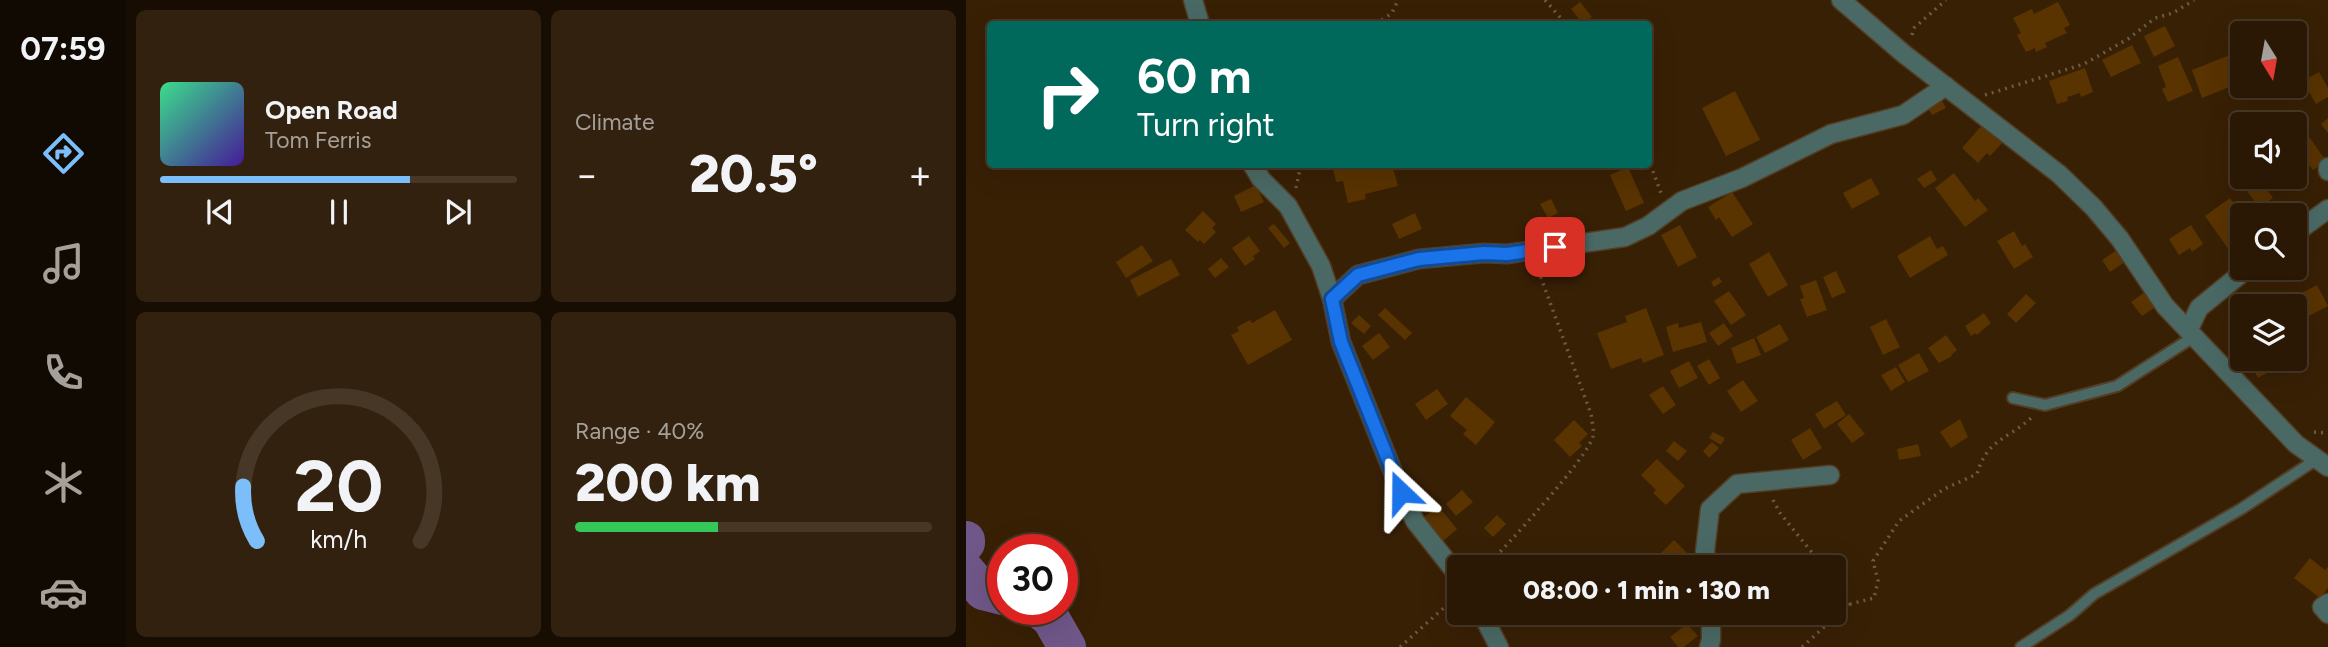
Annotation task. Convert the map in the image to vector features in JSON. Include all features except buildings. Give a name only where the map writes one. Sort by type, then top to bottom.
[{"type":"street","points":[[1193,0],[1199,21]]},
{"type":"street","points":[[1841,0],[1904,54],[2043,160],[2094,208],[2120,239],[2165,306],[2296,444],[2322,463]]},
{"type":"street","points":[[1332,299],[1358,275],[1419,259],[1484,253],[1507,254],[1625,237],[1648,226],[1682,201],[1742,178],[1831,134],[1903,115],[1946,86]]},
{"type":"street","points":[[1254,168],[1261,179],[1287,206],[1321,266],[1332,299],[1341,342],[1401,492],[1415,521],[1447,562]]},
{"type":"street","points":[[2307,224],[2328,209]]},
{"type":"street","points":[[2192,332],[2199,308],[2233,280]]},
{"type":"street","points":[[1706,555],[1710,509],[1737,484],[1830,475]]},
{"type":"street","points":[[2328,603],[2322,607],[2328,614]]},
{"type":"street","points":[[1488,625],[1499,647]]},
{"type":"street","points":[[1709,647],[1711,625]]},
{"type":"lane","points":[[2013,398],[2045,405],[2118,386],[2192,332]]},
{"type":"lane","points":[[2021,647],[2070,615],[2094,594],[2322,463]]},
{"type":"path","points":[[1380,21],[1392,13],[1398,0]]},
{"type":"path","points":[[1545,0],[1563,21]]},
{"type":"path","points":[[1904,54],[1914,28],[1946,0]]},
{"type":"path","points":[[1967,101],[2084,64],[2128,38],[2155,18],[2173,13],[2194,0]]},
{"type":"path","points":[[1652,168],[1660,191],[1668,199],[1682,201]]},
{"type":"path","points":[[1497,555],[1582,456],[1593,437],[1591,414],[1531,250]]},
{"type":"path","points":[[1802,647],[1850,604],[1874,598],[1878,581],[1873,561],[1899,521],[1944,489],[1977,474],[1982,459],[1999,438],[2017,430],[2045,405]]},
{"type":"path","points":[[1765,482],[1780,513],[1814,555]]},
{"type":"path","points":[[1846,600],[1850,604]]},
{"type":"path","points":[[1400,647],[1447,605]]},
{"type":"waterway","points":[[966,571],[983,591],[987,592]]},
{"type":"waterway","points":[[1054,625],[1067,647]]},
{"type":"route","points":[[1401,492],[1341,342],[1332,299],[1358,275],[1419,259],[1484,253],[1507,254],[1555,247]]}]
